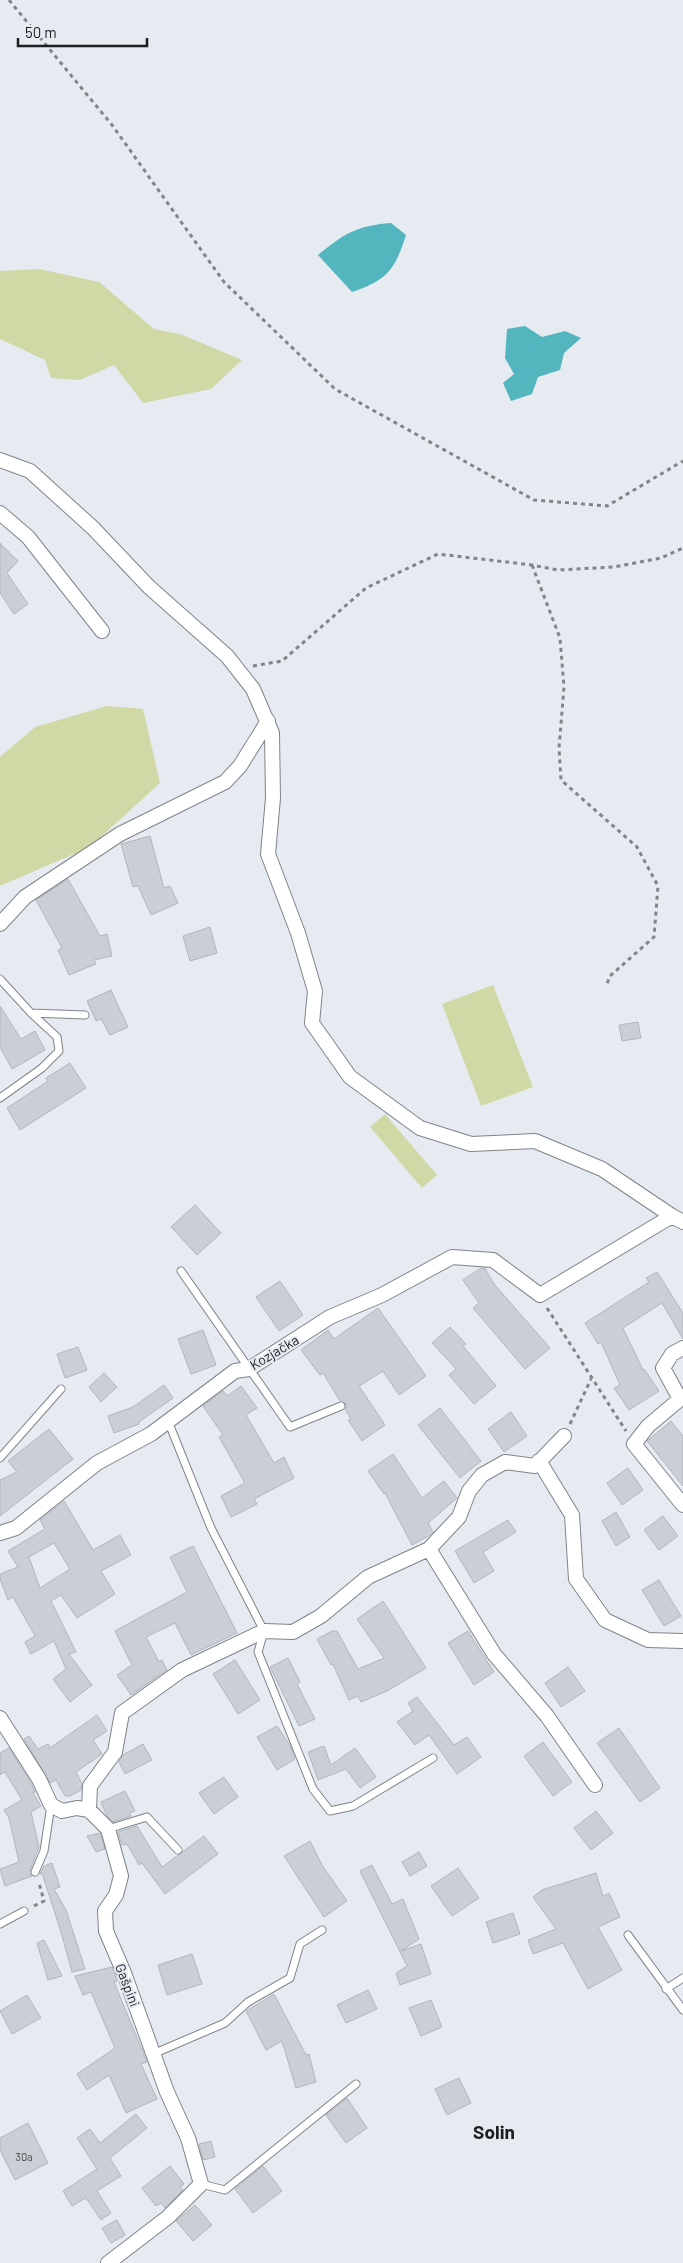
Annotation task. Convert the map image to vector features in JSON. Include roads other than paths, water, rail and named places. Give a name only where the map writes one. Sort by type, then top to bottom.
[{"type":"street","points":[[0,460],[30,471],[93,528],[149,587],[228,656],[254,689],[272,733],[273,798],[268,854],[298,933],[315,991],[312,1023],[350,1078],[420,1128],[471,1144],[535,1141],[602,1169],[677,1219]]},
{"type":"street","points":[[0,513],[28,537],[102,631]]},
{"type":"street","points":[[0,924],[25,897],[120,834],[225,782],[240,766],[268,721]]},
{"type":"street","name":"Kozjačka","points":[[0,1533],[16,1528],[97,1463],[151,1434],[235,1371],[249,1369],[330,1317],[382,1295],[452,1257],[493,1260],[540,1295],[677,1219]]},
{"type":"street","points":[[683,1348],[672,1354],[663,1368],[680,1399],[648,1426],[634,1444],[683,1505]]},
{"type":"street","points":[[89,1810],[90,1786],[115,1752],[122,1713],[182,1670],[264,1632],[293,1632],[321,1616],[368,1577],[429,1549],[459,1517],[469,1491],[482,1475],[505,1462],[535,1466],[564,1436]]},
{"type":"street","points":[[539,1461],[572,1515],[576,1579],[605,1620],[648,1640],[683,1640]]},
{"type":"street","points":[[429,1549],[494,1654],[547,1716],[596,1785]]},
{"type":"street","points":[[0,1718],[39,1779],[51,1805],[62,1811],[77,1808],[89,1810],[108,1829]]},
{"type":"street","name":"Gašpini","points":[[108,1829],[120,1876],[116,1895],[104,1911],[106,1931],[167,2092],[188,2138],[202,2184]]},
{"type":"street","points":[[108,2263],[168,2217],[202,2184]]},
{"type":"lane","points":[[0,979],[31,1013],[58,1037],[59,1051],[42,1068],[0,1098]]},
{"type":"lane","points":[[31,1013],[85,1015]]},
{"type":"lane","points":[[181,1271],[290,1427],[341,1406]]},
{"type":"lane","points":[[0,1458],[61,1389]]},
{"type":"lane","points":[[168,1421],[211,1528],[264,1632],[258,1652],[313,1789],[330,1811],[353,1806],[433,1758]]},
{"type":"lane","points":[[35,1872],[44,1851],[51,1805]]},
{"type":"lane","points":[[108,1829],[147,1817],[178,1850]]},
{"type":"lane","points":[[0,1924],[24,1911]]},
{"type":"lane","points":[[153,2054],[225,2024],[248,2002],[290,1978],[300,1944],[322,1930]]},
{"type":"lane","points":[[628,1936],[683,2010]]},
{"type":"lane","points":[[666,1989],[683,1978]]},
{"type":"lane","points":[[202,2184],[225,2190],[356,2084]]},
{"type":"water","points":[[391,223],[406,235],[398,257],[394,265],[382,278],[364,288],[352,292],[318,255],[336,241],[352,232],[369,226]]},
{"type":"water","points":[[525,326],[542,337],[565,331],[581,338],[564,353],[560,370],[538,377],[532,394],[511,401],[503,383],[514,374],[505,358],[507,329]]},
{"type":"district","name":"Solin","points":[[494,2131]]}]
